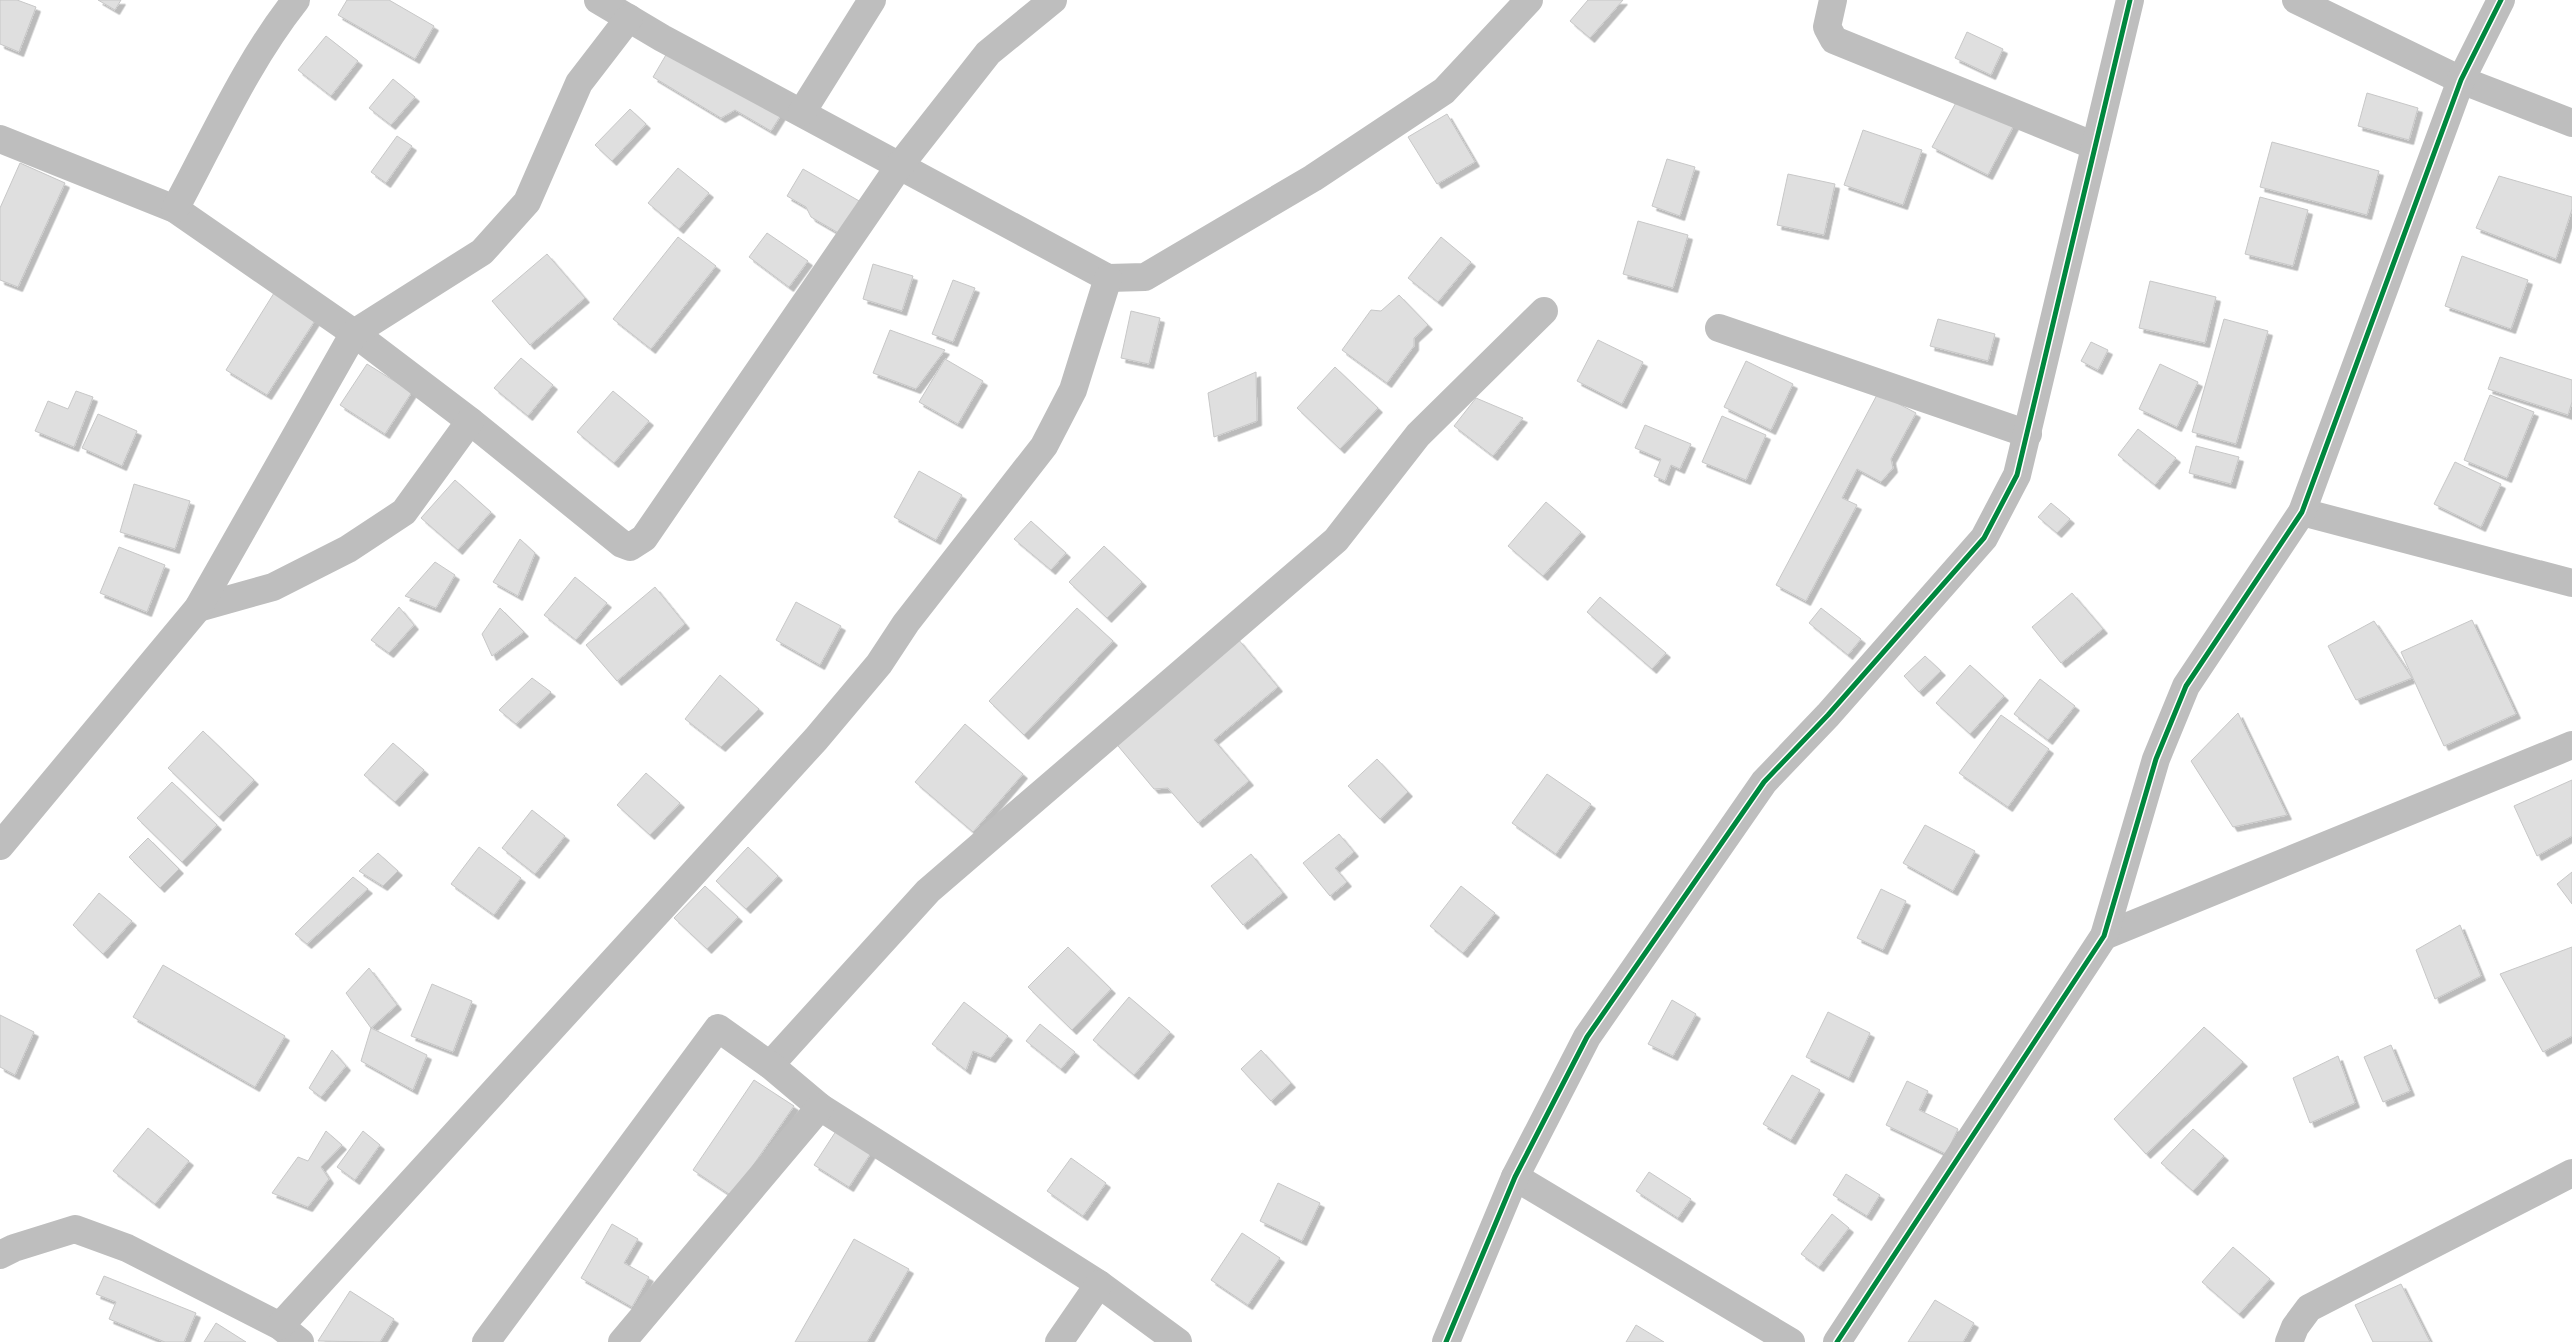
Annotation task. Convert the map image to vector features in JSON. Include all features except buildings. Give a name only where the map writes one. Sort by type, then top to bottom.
[{"type":"street","points":[[175,209],[246,78],[281,19],[296,0]]},
{"type":"street","points":[[598,0],[1108,278],[1145,277],[1314,178],[1444,91],[1529,0]]},
{"type":"street","points":[[802,112],[872,0]]},
{"type":"street","points":[[0,139],[175,209],[354,333],[470,421],[622,544],[630,547],[638,544],[900,165],[988,53],[1053,0]]},
{"type":"street","points":[[1833,0],[1827,27],[1834,40],[2095,146]]},
{"type":"street","points":[[1446,1342],[1514,1177],[1587,1037],[1764,782],[1828,715],[1984,538],[2017,475],[2130,0]]},
{"type":"street","points":[[2296,0],[2461,80],[2572,123]]},
{"type":"street","points":[[1838,1342],[2104,936],[2156,759],[2186,686],[2302,512],[2461,80],[2501,0]]},
{"type":"street","points":[[0,846],[198,608],[354,333],[482,252],[526,202],[579,83],[629,18]]},
{"type":"street","points":[[0,1255],[14,1248],[74,1229],[127,1248],[290,1334],[816,739],[879,664],[906,623],[1044,446],[1072,390],[1108,278]]},
{"type":"street","points":[[770,1065],[928,891],[1336,540],[1418,435],[1544,311]]},
{"type":"street","points":[[1719,328],[2028,434]]},
{"type":"street","points":[[198,608],[273,587],[348,549],[404,512],[470,421]]},
{"type":"street","points":[[2302,512],[2572,583]]},
{"type":"street","points":[[2104,936],[2572,745]]},
{"type":"street","points":[[486,1342],[718,1028],[770,1065],[820,1107],[1099,1284],[1178,1342]]},
{"type":"street","points":[[622,1342],[820,1107]]},
{"type":"street","points":[[2290,1342],[2295,1326],[2309,1308],[2572,1173]]},
{"type":"street","points":[[1514,1177],[1791,1342]]},
{"type":"street","points":[[1059,1342],[1099,1284]]},
{"type":"cycle path","points":[[1446,1342],[1515,1177],[1587,1037],[1764,782],[1828,715],[1984,538],[2017,475],[2130,0]]},
{"type":"cycle path","points":[[1837,1342],[2104,936],[2156,759],[2186,686],[2302,512],[2461,80],[2501,0]]}]
